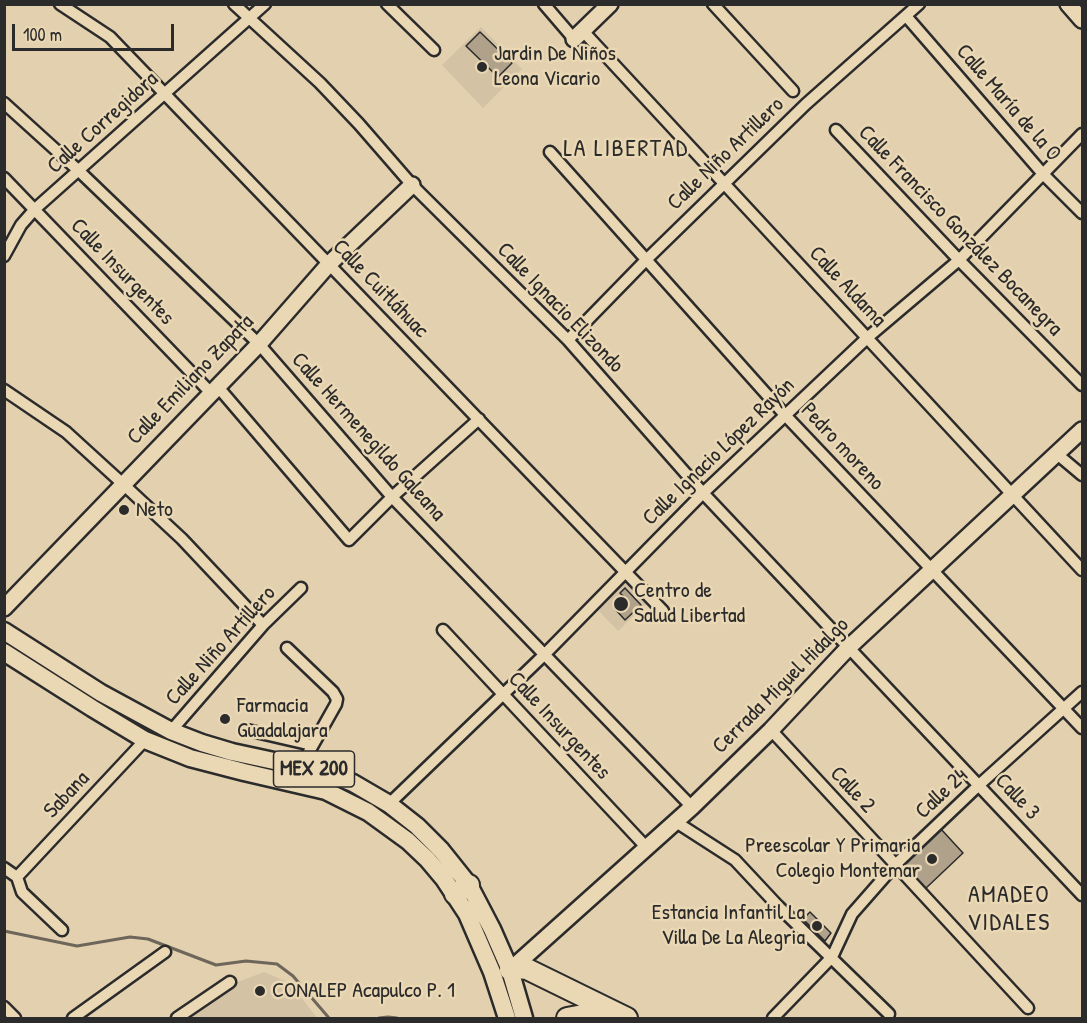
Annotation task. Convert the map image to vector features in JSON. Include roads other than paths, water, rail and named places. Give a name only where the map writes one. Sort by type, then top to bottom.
[{"type":"highway","points":[[510,970],[527,969],[627,1018]]},
{"type":"highway","points":[[567,1018],[583,1015],[592,1018]]},
{"type":"main road","name":"MEX 200","points":[[4,631],[101,693],[171,731],[232,752],[301,766],[353,783],[389,804],[417,826],[441,850],[462,890],[492,929],[510,970],[524,1018]]},
{"type":"main road","name":"MEX 200","points":[[4,652],[145,740],[190,758],[317,788],[347,800],[368,812],[408,841],[462,890],[467,914],[480,941],[507,1018]]},
{"type":"street","name":"Calle Cuitláhuac","points":[[60,4],[110,37],[663,611]]},
{"type":"street","name":"Calle Ignacio Elizondo","points":[[234,4],[320,83],[412,185],[568,340],[703,493],[848,648]]},
{"type":"street","name":"Calle Corregidora","points":[[4,256],[21,225],[35,209],[265,4]]},
{"type":"street","points":[[387,4],[434,50]]},
{"type":"street","name":"Calle Aldama","points":[[544,4],[578,34],[724,183],[1083,570]]},
{"type":"street","points":[[578,34],[610,4]]},
{"type":"street","points":[[713,4],[793,91]]},
{"type":"street","name":"Calle Niño Artillero","points":[[568,340],[645,261],[806,104],[919,4]]},
{"type":"street","points":[[1068,4],[1083,20]]},
{"type":"street","name":"Calle María de la O","points":[[906,16],[1043,174],[1083,213]]},
{"type":"street","name":"Calle Hermenegildo Galeana","points":[[4,103],[79,171],[259,344],[392,496],[692,807]]},
{"type":"street","name":"Calle Francisco González Bocanegra","points":[[836,130],[958,260],[1083,385]]},
{"type":"street","name":"Calle Ignacio López Rayón","points":[[389,804],[544,655],[703,493],[867,338],[958,260],[1083,134]]},
{"type":"street","name":"Pedro moreno","points":[[550,152],[785,415],[932,571],[1080,722]]},
{"type":"street","name":"Calle Insurgentes","points":[[4,178],[215,391],[349,540],[392,496]]},
{"type":"street","name":"Calle Emiliano Zapata","points":[[4,608],[215,391],[329,264],[412,185]]},
{"type":"street","points":[[4,390],[66,432],[182,539],[263,625]]},
{"type":"street","points":[[392,496],[479,419]]},
{"type":"street","name":"Cerrada Miguel Hidalgo","points":[[510,970],[692,807],[771,730],[848,648],[1083,430]]},
{"type":"street","points":[[1057,454],[1083,475]]},
{"type":"street","name":"Calle Niño Artillero","points":[[171,731],[263,625],[301,588]]},
{"type":"street","name":"Calle Insurgentes","points":[[442,630],[647,848]]},
{"type":"street","points":[[287,648],[333,692],[337,699],[301,766]]},
{"type":"street","name":"Calle 3","points":[[848,648],[1083,895]]},
{"type":"street","name":"Calle 24","points":[[773,1018],[832,957],[852,914],[895,865],[979,785],[1083,692]]},
{"type":"street","points":[[246,730],[312,745]]},
{"type":"street","name":"Calle 2","points":[[771,730],[1028,1008]]},
{"type":"street","name":"Sabana","points":[[17,877],[145,740]]},
{"type":"street","points":[[676,822],[735,860],[778,906],[889,1014]]},
{"type":"street","points":[[4,868],[17,877],[22,892],[62,930]]},
{"type":"street","points":[[73,1018],[165,952]]},
{"type":"street","points":[[177,1018],[230,982]]},
{"type":"street","points":[[4,1007],[15,1018]]},
{"type":"waterway","points":[[4,931],[77,946],[130,937],[148,939],[216,965],[246,961],[277,964],[293,976],[329,1018]]},
{"type":"waterway","points":[[379,1018],[397,1018]]},
{"type":"place","name":"Jardin De Niños Leona Vicario","points":[[482,67]]},
{"type":"place","name":"Neto","points":[[124,510]]},
{"type":"place","name":"Centro de Salud Libertad","points":[[621,604]]},
{"type":"place","name":"Farmacia Guadalajara","points":[[225,719]]},
{"type":"place","name":"Preescolar Y Primaria Colegio Montemar","points":[[932,859]]},
{"type":"place","name":"Estancia Infantil La Villa De La Alegria","points":[[817,926]]},
{"type":"place","name":"CONALEP Acapulco P. 1","points":[[260,991]]},
{"type":"district","name":"LA LIBERTAD","points":[[626,150]]},
{"type":"district","name":"AMADEO VIDALES","points":[[1009,910]]}]
